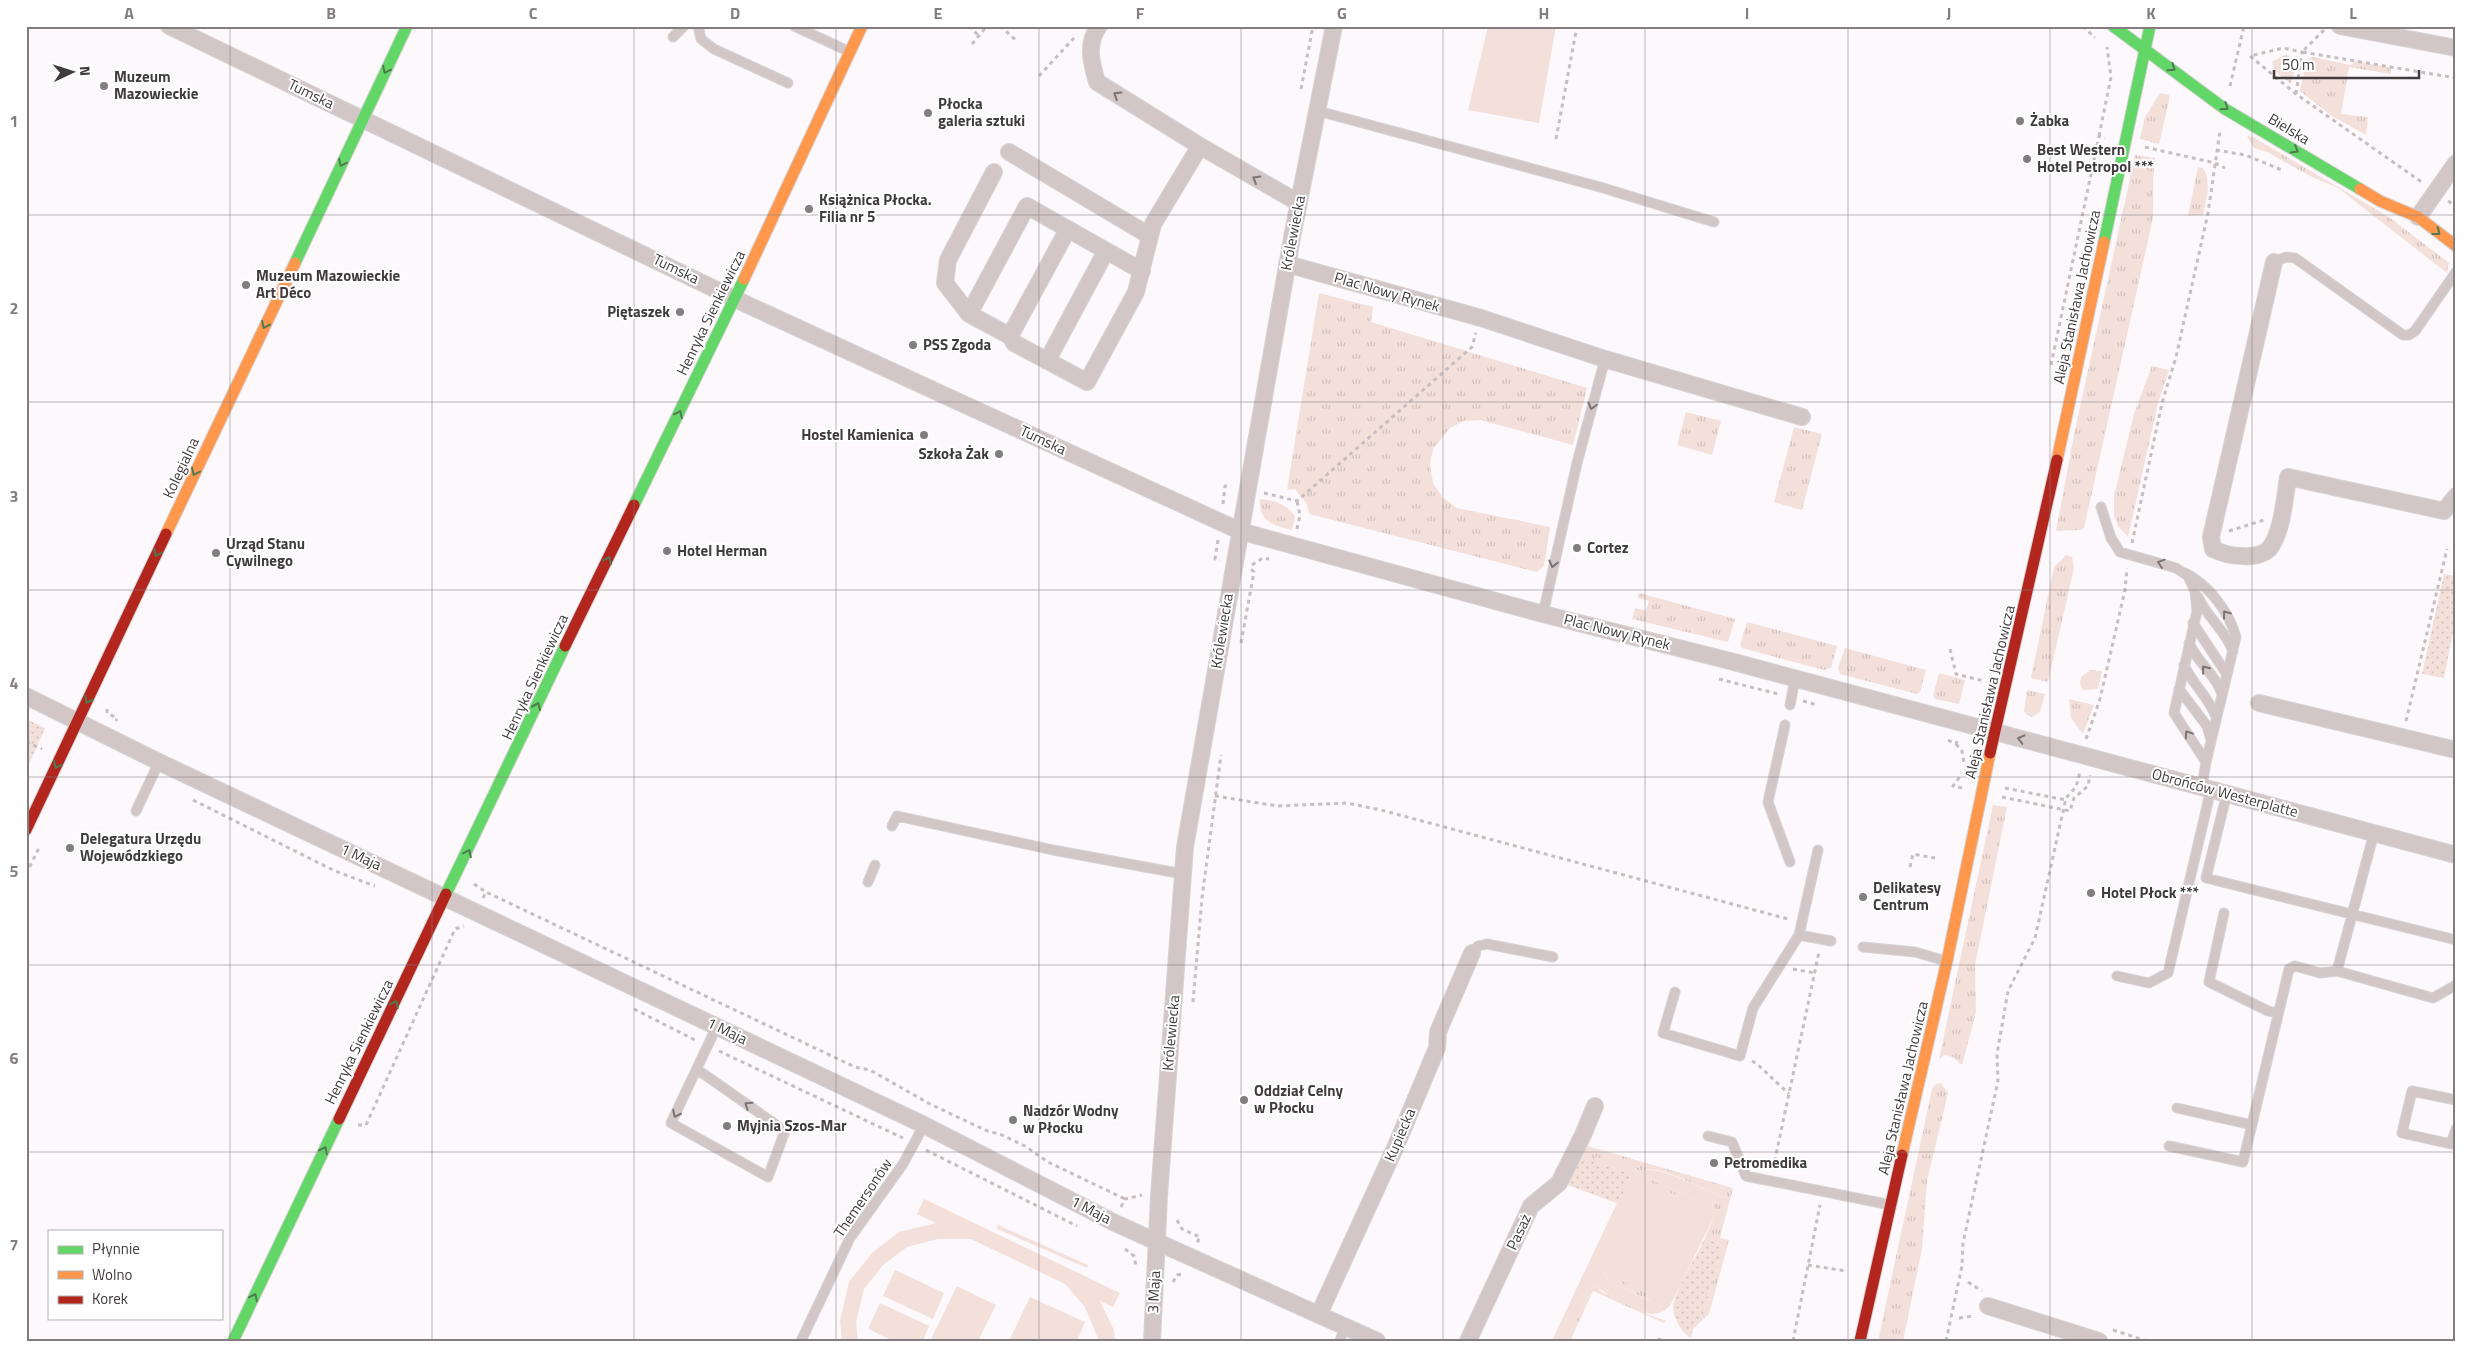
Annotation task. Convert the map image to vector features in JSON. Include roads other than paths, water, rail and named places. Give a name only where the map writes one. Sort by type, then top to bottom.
[{"type":"street","name":"Tumska","points":[[169,26],[735,298],[1240,531]]},
{"type":"street","name":"Kolegialna","points":[[26,830],[407,26]]},
{"type":"street","name":"Henryka Sienkiewicza","points":[[233,1341],[735,298],[862,26]]},
{"type":"street","points":[[1099,26],[1093,35],[1090,56],[1097,82],[1200,146],[1299,203]]},
{"type":"street","name":"Królewiecka","points":[[1157,1243],[1186,840],[1287,264],[1334,26]]},
{"type":"street","name":"Bielska","points":[[2113,26],[2226,109],[2380,201],[2418,218],[2456,246]]},
{"type":"street","name":"Aleja Stanisława Jachowicza","points":[[1860,1341],[1947,961],[1994,732],[2037,556],[2150,26]]},
{"type":"street","points":[[2340,26],[2456,48]]},
{"type":"street","points":[[994,172],[948,260],[945,283],[969,314],[1010,336],[1014,344],[1087,382],[1136,292],[1153,224],[1200,146]]},
{"type":"street","points":[[1009,152],[1150,236]]},
{"type":"street","points":[[2418,218],[2456,163]]},
{"type":"street","points":[[969,314],[1027,206],[1142,271]]},
{"type":"street","points":[[1010,336],[1068,229]]},
{"type":"street","points":[[1047,361],[1106,251]]},
{"type":"street","points":[[2274,262],[2211,537],[2213,548],[2223,554],[2257,555],[2268,550],[2276,537],[2288,477],[2444,511],[2456,496]]},
{"type":"street","name":"Plac Nowy Rynek","points":[[1287,264],[1480,318],[1605,359],[1802,417]]},
{"type":"street","name":"Plac Nowy Rynek","points":[[1240,531],[1294,548],[1994,732]]},
{"type":"street","name":"1 Maja","points":[[26,696],[159,762],[924,1126],[1157,1243],[1192,1256],[1319,1314],[1343,1333],[1377,1341]]},
{"type":"street","points":[[2259,704],[2456,750]]},
{"type":"street","name":"Obrońców Westerplatte","points":[[1994,732],[2456,855]]},
{"type":"street","name":"Kupiecka","points":[[1319,1314],[1395,1148],[1437,1048],[1438,1032],[1472,953]]},
{"type":"street","name":"Pasaż","points":[[1468,1341],[1531,1206],[1559,1183],[1583,1135],[1594,1106]]},
{"type":"street","name":"3 Maja","points":[[1152,1341],[1157,1243]]},
{"type":"street","points":[[1988,1306],[2099,1341]]},
{"type":"lane","points":[[673,37],[684,26]]},
{"type":"lane","points":[[698,26],[701,39],[714,49],[788,84]]},
{"type":"lane","points":[[794,26],[850,52]]},
{"type":"lane","points":[[1318,111],[1600,187],[1714,222]]},
{"type":"lane","points":[[2274,262],[2286,257],[2295,258],[2402,335],[2415,331],[2456,272]]},
{"type":"lane","points":[[1543,614],[1577,463],[1605,359]]},
{"type":"lane","points":[[2101,507],[2111,538],[2120,552],[2180,570],[2196,578],[2232,621],[2236,637],[2206,762]]},
{"type":"lane","points":[[2180,570],[2188,576],[2202,607],[2225,637],[2233,651]]},
{"type":"lane","points":[[2195,591],[2197,611],[2174,713],[2206,762],[2213,790],[2206,878],[2456,940]]},
{"type":"lane","points":[[2193,623],[2226,673]]},
{"type":"lane","points":[[2189,643],[2196,658],[2219,686],[2222,694]]},
{"type":"lane","points":[[2184,665],[2192,680],[2213,707],[2216,717]]},
{"type":"lane","points":[[1790,706],[1795,679]]},
{"type":"lane","points":[[2179,689],[2207,726],[2211,740]]},
{"type":"lane","points":[[1786,725],[1768,802],[1790,862]]},
{"type":"lane","points":[[136,811],[159,762]]},
{"type":"lane","points":[[2117,976],[2149,983],[2168,973],[2213,790]]},
{"type":"lane","points":[[892,826],[897,816],[1053,850],[1183,874]]},
{"type":"lane","points":[[2337,971],[2374,833]]},
{"type":"lane","points":[[1675,992],[1663,1032],[1740,1056],[1753,1008],[1799,935],[1818,850]]},
{"type":"lane","points":[[868,882],[875,865]]},
{"type":"lane","points":[[2224,913],[2209,982],[2268,1011],[2277,1013]]},
{"type":"lane","points":[[1799,935],[1827,940]]},
{"type":"lane","points":[[1472,953],[1478,946],[1487,944],[1553,957]]},
{"type":"lane","points":[[1862,947],[1915,952],[1947,961]]},
{"type":"lane","points":[[2169,1146],[2244,1162],[2277,1013],[2289,969],[2295,966],[2320,973],[2337,971],[2433,998],[2456,985]]},
{"type":"lane","points":[[698,1070],[785,1131],[768,1177],[671,1123],[698,1070],[717,1026]]},
{"type":"lane","points":[[2456,1100],[2412,1090],[2402,1133],[2451,1144],[2456,1129]]},
{"type":"lane","points":[[2177,1108],[2252,1125]]},
{"type":"lane","name":"Themersonów","points":[[801,1341],[850,1238],[903,1164],[924,1126]]},
{"type":"lane","points":[[1708,1136],[1732,1142],[1746,1176],[1891,1205]]},
{"type":"place","name":"Muzeum Mazowieckie","points":[[104,86]]},
{"type":"place","name":"Płocka galeria sztuki","points":[[928,113]]},
{"type":"place","name":"Żabka","points":[[2020,121]]},
{"type":"place","name":"Best Western Hotel Petropol ***","points":[[2027,159]]},
{"type":"place","name":"Książnica Płocka. Filia nr 5","points":[[809,209]]},
{"type":"place","name":"Muzeum Mazowieckie Art Déco","points":[[246,285]]},
{"type":"place","name":"Piętaszek","points":[[680,312]]},
{"type":"place","name":"PSS Zgoda","points":[[913,345]]},
{"type":"place","name":"Hostel Kamienica","points":[[924,435]]},
{"type":"place","name":"Szkoła Żak","points":[[999,454]]},
{"type":"place","name":"Cortez","points":[[1577,548]]},
{"type":"place","name":"Hotel Herman","points":[[667,551]]},
{"type":"place","name":"Urząd Stanu Cywilnego","points":[[216,553]]},
{"type":"place","name":"Delegatura Urzędu Wojewódzkiego","points":[[70,848]]},
{"type":"place","name":"Hotel Płock ***","points":[[2091,893]]},
{"type":"place","name":"Delikatesy Centrum","points":[[1863,897]]},
{"type":"place","name":"Oddział Celny w Płocku","points":[[1244,1100]]},
{"type":"place","name":"Nadzór Wodny w Płocku","points":[[1013,1120]]},
{"type":"place","name":"Myjnia Szos-Mar","points":[[727,1126]]},
{"type":"place","name":"Petromedika","points":[[1714,1163]]}]
